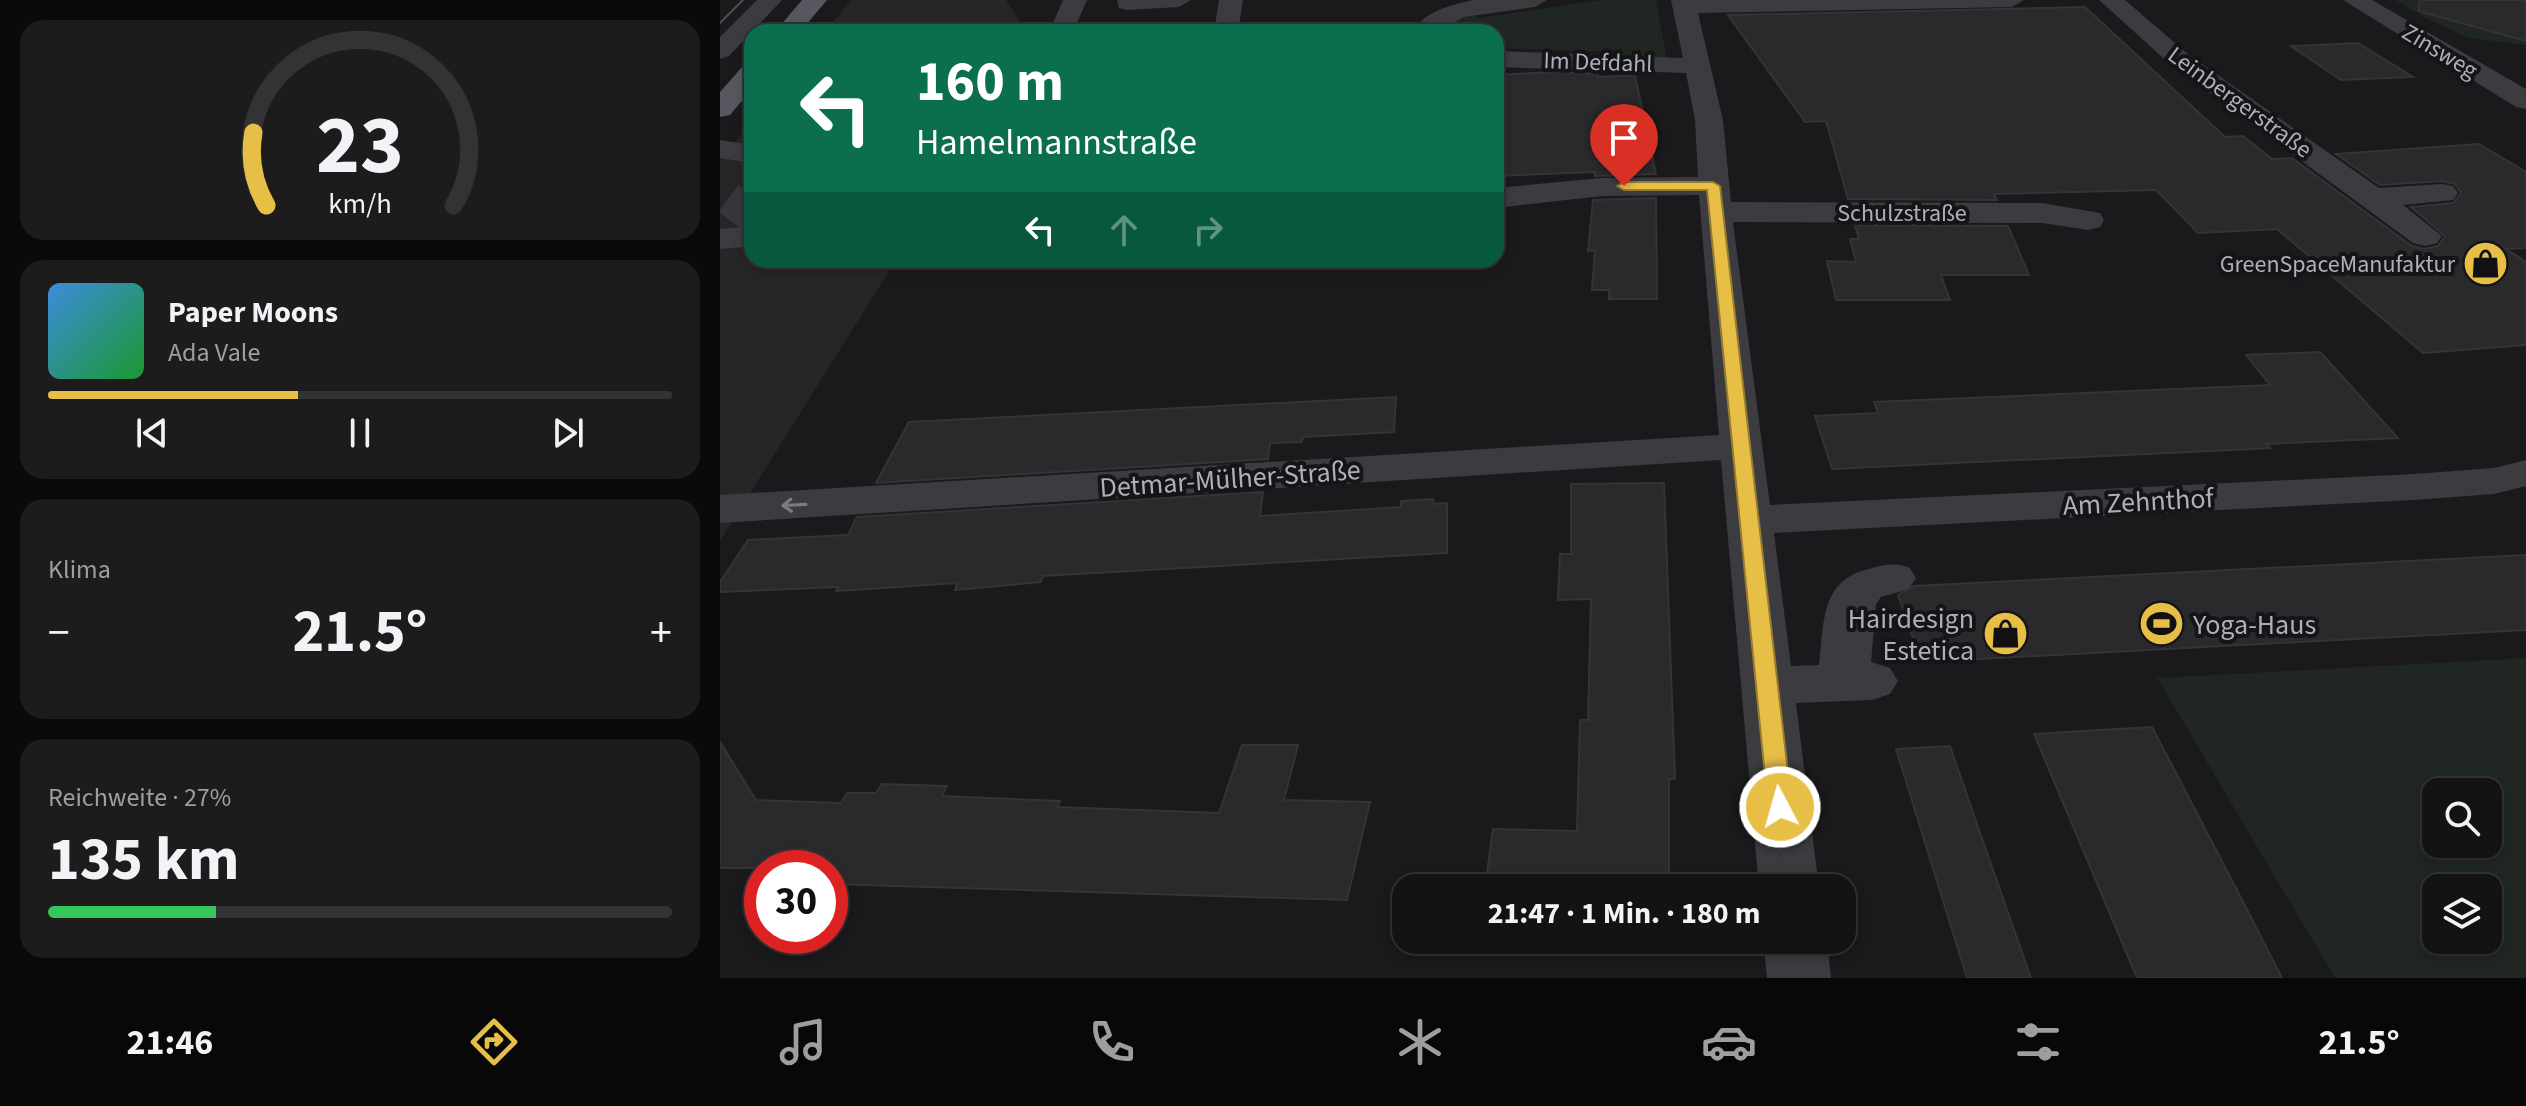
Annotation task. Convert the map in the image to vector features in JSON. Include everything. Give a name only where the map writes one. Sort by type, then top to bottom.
[{"type":"main road","points":[[794,24],[815,0]]},
{"type":"main road","points":[[720,109],[744,81]]},
{"type":"street","points":[[746,24],[770,0]]},
{"type":"street","points":[[1064,24],[1075,0]]},
{"type":"street","points":[[1127,3],[1179,0]]},
{"type":"street","points":[[1227,24],[1231,0]]},
{"type":"street","points":[[1428,24],[1451,12],[1535,0]]},
{"type":"street","points":[[1683,3],[2012,0]]},
{"type":"street","name":"Leinbergerstraße","points":[[2111,0],[2180,60],[2425,236]]},
{"type":"street","name":"Zinsweg","points":[[2355,0],[2526,101]]},
{"type":"street","name":"Im Defdahl","points":[[1683,3],[1700,66],[1709,120],[1714,199],[1788,874]]},
{"type":"street","points":[[720,51],[744,27]]},
{"type":"street","name":"Im Defdahl","points":[[1504,59],[1700,66]]},
{"type":"street","name":"Schulzstraße","points":[[1504,197],[1602,187],[1714,199],[2042,213],[2088,220]]},
{"type":"street","points":[[2372,198],[2442,193]]},
{"type":"street","name":"Detmar-Mülher-Straße","points":[[720,509],[1741,446]]},
{"type":"street","name":"Am Zehnthof","points":[[1750,520],[2522,480]]},
{"type":"street","points":[[1768,686],[1857,682],[1852,602],[1864,586],[1892,578]]},
{"type":"street","points":[[1796,954],[1799,978]]},
{"type":"shaded area","points":[[851,0],[1006,0],[1022,24],[832,24]]},
{"type":"shaded area","points":[[1601,0],[1656,0],[1667,60],[1616,59],[1618,52],[1504,48],[1504,24],[1444,24],[1443,20],[1471,12],[1479,18]]},
{"type":"shaded area","points":[[2396,0],[2526,0],[2526,45],[2469,38],[2417,14],[2438,11],[2414,12]]},
{"type":"shaded area","points":[[744,131],[744,268],[891,268],[720,541],[720,160]]},
{"type":"shaded area","points":[[2526,658],[2526,978],[2335,978],[2157,678]]},
{"type":"building","points":[[2420,0],[2526,0],[2526,41],[2418,11]]},
{"type":"building","points":[[2085,7],[2225,137],[2243,136],[2272,159],[2292,158],[2412,246],[2424,249],[2438,246],[2445,236],[2411,207],[2453,203],[2461,193],[2455,184],[2442,181],[2380,185],[2336,154],[2479,144],[2526,172],[2526,248],[2506,249],[2526,262],[2526,345],[2423,353],[2277,229],[2198,233],[2156,190],[1994,194],[1997,200],[1848,199],[1826,121],[1805,122],[1728,15]]},
{"type":"building","points":[[2358,43],[2413,77],[2341,80],[2291,46]]},
{"type":"building","points":[[1556,72],[1597,74],[1598,77],[1635,75],[1656,174],[1595,176],[1595,172],[1504,176],[1504,75]]},
{"type":"building","points":[[1656,198],[1657,299],[1609,299],[1609,290],[1592,290],[1595,250],[1588,251],[1593,200]]},
{"type":"building","points":[[1855,225],[2008,226],[2029,275],[1941,275],[1950,300],[1836,300],[1827,261],[1856,262],[1850,239],[1859,239]]},
{"type":"building","points":[[2320,352],[2398,438],[2266,444],[2270,448],[1832,469],[1815,416],[1878,413],[1874,402],[2270,385],[2246,355]]},
{"type":"building","points":[[1396,397],[1394,432],[1303,437],[1302,442],[1270,443],[1268,459],[876,483],[909,422]]},
{"type":"building","points":[[1664,483],[1675,779],[1669,779],[1669,874],[1487,874],[1493,829],[1577,831],[1580,720],[1588,720],[1591,599],[1558,600],[1560,554],[1571,554],[1571,484]]},
{"type":"building","points":[[1263,492],[1260,516],[1401,507],[1401,501],[1433,499],[1434,504],[1447,503],[1447,553],[1043,576],[1041,582],[955,590],[957,583],[836,591],[839,587],[720,592],[720,582],[748,540],[848,535],[857,517]]},
{"type":"building","points":[[2526,555],[2526,630],[1921,662],[1898,595],[1914,586]]},
{"type":"building","points":[[2152,727],[2282,978],[2137,978],[2034,734]]},
{"type":"building","points":[[720,742],[756,800],[841,803],[847,793],[876,793],[882,784],[947,786],[942,796],[1060,801],[1057,807],[1219,813],[1242,745],[1298,745],[1284,800],[1370,802],[1347,900],[848,885],[848,850],[744,850],[744,868],[720,868]]},
{"type":"building","points":[[1950,746],[2031,978],[1967,978],[1896,749]]},
{"type":"tunnel","points":[[732,222],[744,206]]},
{"type":"tram line","points":[[720,23],[743,0]]},
{"type":"place","name":"GreenSpaceManufaktur","points":[[2486,264]]},
{"type":"place","name":"Yoga-Haus","points":[[2162,624]]},
{"type":"place","name":"Hairdesign Estetica","points":[[2005,634]]},
{"type":"route","points":[[1624,186],[1713,186],[1780,807]]}]
